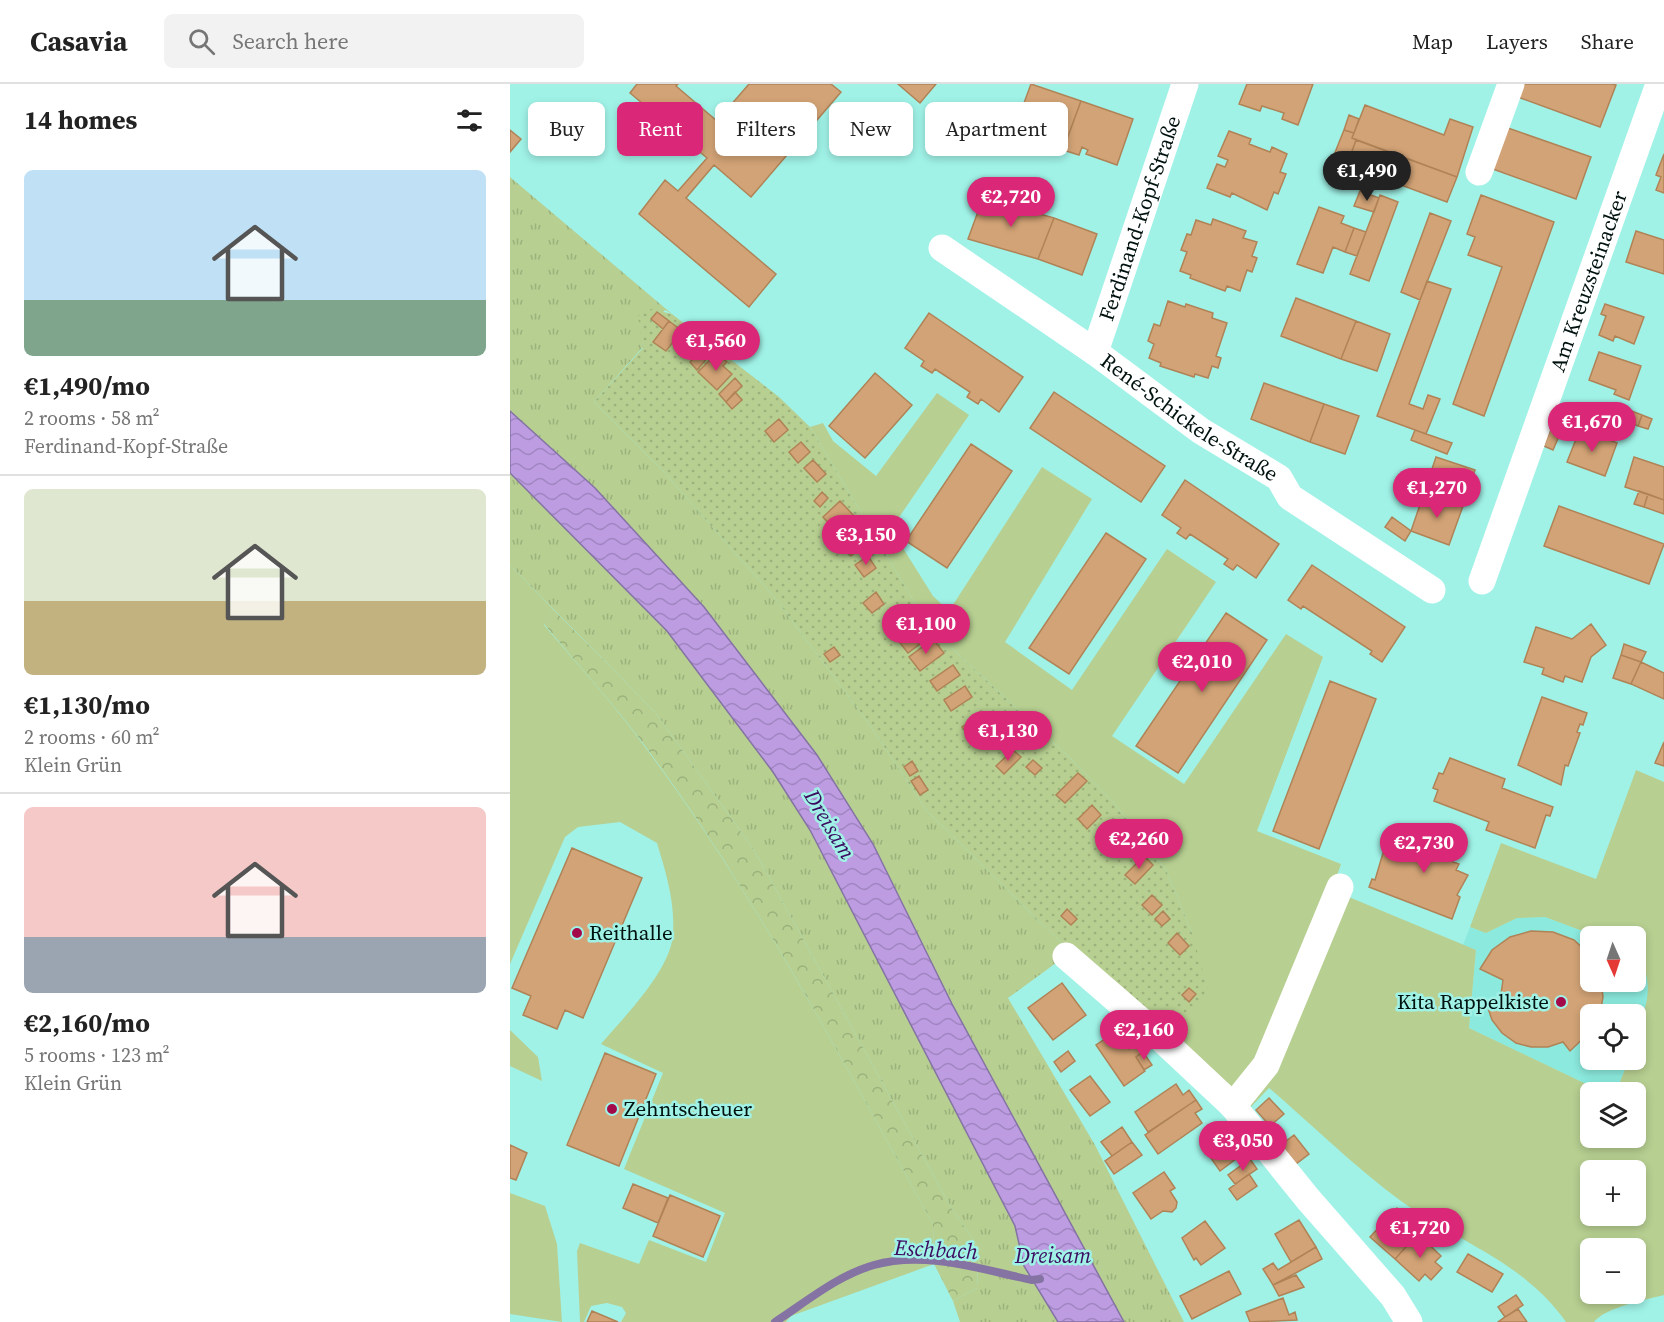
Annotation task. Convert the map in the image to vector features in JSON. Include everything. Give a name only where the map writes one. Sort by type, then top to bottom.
[{"type":"street","name":"Ferdinand-Kopf-Straße","points":[[1095,352],[1185,84]]},
{"type":"street","points":[[1479,172],[1511,84]]},
{"type":"street","name":"Am Kreuzsteinacker","points":[[1482,580],[1659,84]]},
{"type":"street","name":"René-Schickele-Straße","points":[[942,248],[1095,352],[1201,431],[1279,478],[1290,497],[1432,590]]},
{"type":"street","points":[[1233,1106],[1266,1065],[1340,887]]},
{"type":"street","points":[[1065,956],[1155,1033],[1233,1106],[1308,1199],[1393,1296],[1409,1322]]},
{"type":"shaded area","name":"Kita Rappelkiste","points":[[1545,917],[1580,930],[1580,992],[1646,992],[1647,964],[1655,990],[1646,1014],[1646,1004],[1580,1004],[1580,1070],[1625,1070],[1620,1082],[1582,1082],[1469,1028],[1476,950],[1463,945],[1470,927],[1486,933],[1517,918]]},
{"type":"green space","points":[[510,177],[672,314],[665,310],[642,338],[643,347],[594,402],[663,471],[775,598],[867,721],[927,811],[1071,952],[1008,998],[1095,1145],[1184,1322],[1124,1322],[952,1004],[873,844],[704,607],[595,488],[510,411]]},
{"type":"green space","points":[[651,309],[672,314],[779,397],[810,427],[929,627],[1070,758],[1115,804],[1166,870],[1192,933],[1209,993],[1168,1037],[1071,952],[927,811],[867,721],[775,598],[663,471],[594,402],[643,348],[638,316]]},
{"type":"green space","points":[[937,393],[969,415],[891,529],[933,596],[949,611],[1042,467],[1092,499],[1005,642],[1072,690],[1167,549],[1216,582],[1112,736],[1184,784],[1286,634],[1323,657],[1257,831],[1341,864],[1332,890],[1476,950],[1469,1028],[1582,1082],[1580,1082],[1580,1148],[1646,1148],[1646,1082],[1620,1082],[1625,1070],[1646,1070],[1648,992],[1646,926],[1580,926],[1580,930],[1545,917],[1517,918],[1486,933],[1470,927],[1501,843],[1596,879],[1636,770],[1664,782],[1664,1295],[1646,1300],[1646,1238],[1580,1238],[1580,1304],[1630,1304],[1607,1312],[1594,1322],[1566,1322],[1530,1283],[1489,1254],[1401,1201],[1351,1161],[1269,1088],[1247,1111],[1168,1037],[1192,933],[1166,870],[1115,804],[1070,758],[929,627],[810,427],[823,423],[833,441],[876,476]]},
{"type":"green space","points":[[510,473],[667,631],[773,772],[810,830],[1015,1226],[1024,1267],[1058,1322],[960,1322],[953,1301],[977,1288],[979,1248],[952,1209],[754,850],[655,712],[510,565]]},
{"type":"green space","points":[[510,565],[553,609],[544,625],[645,747],[686,803],[761,920],[832,1041],[933,1224],[934,1264],[791,1316],[786,1322],[621,1322],[626,1313],[622,1307],[607,1303],[591,1306],[584,1322],[580,1322],[577,1251],[580,1243],[639,1264],[649,1240],[706,1262],[725,1213],[624,1169],[663,1073],[601,1044],[634,1007],[656,977],[671,947],[673,921],[671,899],[657,843],[620,822],[578,827],[565,837],[510,964]]},
{"type":"green space","points":[[553,609],[655,712],[754,850],[952,1209],[979,1248],[977,1288],[953,1301],[934,1264],[933,1224],[797,980],[686,803],[633,730],[544,624]]},
{"type":"green space","points":[[510,1030],[538,1057],[542,1081],[510,1066]]},
{"type":"green space","points":[[510,1193],[545,1206],[557,1244],[562,1322],[510,1314]]},
{"type":"water","name":"Dreisam","points":[[510,411],[595,488],[704,607],[817,755],[873,844],[952,1004],[1124,1322],[1058,1322],[1024,1266],[1015,1226],[810,830],[773,772],[667,631],[510,473]]},
{"type":"building","points":[[637,84],[678,84],[676,86],[695,102],[641,102],[630,93]]},
{"type":"building","points":[[749,84],[831,84],[841,92],[832,102],[829,102],[829,106],[817,120],[817,102],[733,102]]},
{"type":"building","points":[[898,84],[936,84],[920,103]]},
{"type":"building","points":[[1031,84],[1081,101],[1068,136],[1068,102],[1024,102]]},
{"type":"building","points":[[1247,84],[1313,84],[1298,125],[1282,119],[1284,113],[1262,106],[1260,111],[1239,104]]},
{"type":"building","points":[[1520,84],[1616,85],[1600,127],[1515,96]]},
{"type":"building","points":[[1081,101],[1133,119],[1117,165],[1086,154],[1088,150],[1082,147],[1079,155],[1068,152],[1068,136]]},
{"type":"building","points":[[1365,105],[1444,135],[1450,119],[1473,127],[1457,177],[1352,138]]},
{"type":"building","points":[[703,109],[715,119],[715,156],[786,156],[751,197],[714,165],[686,198],[776,274],[749,307],[639,214],[665,180],[678,191],[707,158],[703,155]]},
{"type":"building","points":[[1349,115],[1359,119],[1354,133],[1344,130]]},
{"type":"building","points":[[1505,127],[1591,157],[1576,199],[1490,168]]},
{"type":"building","points":[[510,130],[521,139],[510,152]]},
{"type":"building","points":[[1344,130],[1354,133],[1352,138],[1356,140],[1347,165],[1332,160]]},
{"type":"building","points":[[1229,131],[1251,139],[1249,144],[1270,152],[1272,147],[1287,154],[1280,172],[1286,174],[1278,194],[1274,192],[1267,210],[1232,193],[1230,197],[1207,188],[1217,164],[1225,167],[1228,160],[1218,156]]},
{"type":"building","points":[[1356,140],[1457,177],[1447,202],[1347,165]]},
{"type":"building","points":[[1664,154],[1664,193],[1656,190],[1661,177],[1656,175]]},
{"type":"building","points":[[1360,191],[1379,198],[1374,212],[1354,206]]},
{"type":"building","points":[[1380,195],[1398,202],[1369,281],[1350,274]]},
{"type":"building","points":[[1481,195],[1554,222],[1484,416],[1453,404],[1502,267],[1468,255],[1475,237],[1467,234]]},
{"type":"building","points":[[983,198],[1054,218],[1038,259],[968,239]]},
{"type":"building","points":[[1319,207],[1344,216],[1341,223],[1354,228],[1345,252],[1333,247],[1323,273],[1297,264]]},
{"type":"building","points":[[1430,213],[1451,221],[1420,300],[1401,292]]},
{"type":"building","points":[[1054,218],[1097,234],[1082,275],[1038,259]]},
{"type":"building","points":[[1213,219],[1246,231],[1243,238],[1257,242],[1252,256],[1257,258],[1252,272],[1247,270],[1240,291],[1227,286],[1225,291],[1190,278],[1191,275],[1180,271],[1187,252],[1181,250],[1187,234],[1191,235],[1196,220],[1211,225]]},
{"type":"building","points":[[1354,228],[1366,232],[1357,256],[1345,252]]},
{"type":"building","points":[[1636,231],[1664,240],[1664,274],[1626,262]]},
{"type":"building","points":[[1427,281],[1451,289],[1409,404],[1423,409],[1428,395],[1440,399],[1426,434],[1377,416]]},
{"type":"building","points":[[1296,298],[1356,321],[1341,359],[1281,336]]},
{"type":"building","points":[[1168,301],[1213,313],[1212,318],[1227,323],[1216,356],[1221,358],[1218,368],[1212,366],[1208,378],[1195,374],[1194,377],[1160,366],[1161,363],[1149,358],[1154,344],[1148,341],[1154,324],[1160,326]]},
{"type":"building","points":[[1605,304],[1644,317],[1634,344],[1615,336],[1613,341],[1599,335],[1606,316],[1601,314]]},
{"type":"building","points":[[657,312],[669,321],[663,329],[651,319]]},
{"type":"building","points":[[929,313],[1023,377],[999,412],[981,399],[978,404],[967,397],[970,392],[935,369],[932,373],[921,366],[924,361],[905,348]]},
{"type":"building","points":[[669,321],[682,331],[666,351],[653,342]]},
{"type":"building","points":[[1356,321],[1390,334],[1377,371],[1341,359]]},
{"type":"building","points":[[701,351],[708,357],[697,370],[690,362]]},
{"type":"building","points":[[1599,352],[1641,366],[1629,400],[1614,394],[1616,390],[1589,380]]},
{"type":"building","points":[[717,353],[727,362],[723,366],[732,374],[717,390],[698,372]]},
{"type":"building","points":[[875,373],[912,405],[865,458],[829,426]]},
{"type":"building","points":[[735,378],[742,386],[726,402],[719,394]]},
{"type":"building","points":[[1264,383],[1324,404],[1310,442],[1251,419]]},
{"type":"building","points":[[735,392],[742,400],[732,409],[726,402]]},
{"type":"building","points":[[1054,392],[1165,466],[1141,502],[1030,428]]},
{"type":"building","points":[[1324,404],[1359,416],[1345,454],[1310,442]]},
{"type":"building","points":[[1621,407],[1642,415],[1638,426],[1617,417]]},
{"type":"building","points":[[1642,415],[1652,419],[1648,429],[1638,426]]},
{"type":"building","points":[[779,419],[788,430],[774,442],[765,431]]},
{"type":"building","points":[[1553,423],[1563,427],[1553,450],[1544,446]]},
{"type":"building","points":[[1580,429],[1617,443],[1605,476],[1567,462]]},
{"type":"building","points":[[1415,430],[1452,443],[1447,454],[1411,440]]},
{"type":"building","points":[[801,442],[810,452],[798,463],[789,452]]},
{"type":"building","points":[[971,444],[1012,471],[947,568],[906,541]]},
{"type":"building","points":[[1436,457],[1475,470],[1463,506],[1424,493]]},
{"type":"building","points":[[1634,457],[1664,467],[1664,500],[1625,487]]},
{"type":"building","points":[[813,460],[826,474],[817,482],[804,468]]},
{"type":"building","points":[[1185,480],[1279,544],[1256,578],[1237,565],[1233,570],[1224,564],[1228,559],[1190,534],[1186,539],[1177,533],[1181,528],[1162,515]]},
{"type":"building","points":[[1639,491],[1648,494],[1644,507],[1634,504]]},
{"type":"building","points":[[822,492],[828,498],[820,507],[814,501]]},
{"type":"building","points":[[1424,493],[1463,506],[1449,545],[1411,531]]},
{"type":"building","points":[[1648,494],[1664,500],[1664,514],[1644,507]]},
{"type":"building","points":[[840,501],[855,517],[844,527],[840,523],[834,529],[823,517]]},
{"type":"building","points":[[1559,506],[1664,544],[1649,584],[1544,546]]},
{"type":"building","points":[[1392,517],[1411,531],[1405,541],[1385,527]]},
{"type":"building","points":[[853,523],[868,542],[851,556],[836,537]]},
{"type":"building","points":[[1106,533],[1146,559],[1069,674],[1029,648]]},
{"type":"building","points":[[868,556],[876,568],[864,577],[855,565]]},
{"type":"building","points":[[1312,565],[1405,627],[1382,662],[1370,654],[1372,651],[1303,606],[1301,609],[1288,600]]},
{"type":"building","points":[[876,592],[884,604],[872,613],[863,603]]},
{"type":"building","points":[[906,608],[910,614],[898,623],[893,617]]},
{"type":"building","points":[[1226,613],[1267,640],[1178,773],[1136,746]]},
{"type":"building","points":[[915,617],[930,636],[908,653],[893,634]]},
{"type":"building","points":[[1591,624],[1606,645],[1591,657],[1582,682],[1565,676],[1563,682],[1542,674],[1544,668],[1524,662],[1536,627],[1572,639]]},
{"type":"building","points":[[933,639],[944,653],[920,671],[909,657]]},
{"type":"building","points":[[1624,644],[1646,652],[1641,662],[1621,655]]},
{"type":"building","points":[[834,647],[840,655],[830,662],[824,654]]},
{"type":"building","points":[[1621,655],[1641,662],[1631,684],[1613,678]]},
{"type":"building","points":[[1641,662],[1664,673],[1664,699],[1631,684]]},
{"type":"building","points":[[953,665],[960,675],[937,691],[930,681]]},
{"type":"building","points":[[1330,681],[1376,699],[1319,849],[1273,831]]},
{"type":"building","points":[[965,686],[972,697],[951,711],[944,700]]},
{"type":"building","points":[[1542,697],[1587,713],[1583,725],[1580,724],[1577,732],[1580,733],[1568,766],[1565,765],[1561,785],[1518,765]]},
{"type":"building","points":[[979,716],[985,726],[969,736],[962,727]]},
{"type":"building","points":[[1010,720],[1018,731],[1002,741],[995,730]]},
{"type":"building","points":[[1664,742],[1664,766],[1655,763]]},
{"type":"building","points":[[1013,750],[1021,757],[1004,774],[996,766]]},
{"type":"building","points":[[1450,758],[1505,779],[1502,788],[1553,807],[1550,816],[1546,815],[1535,848],[1486,830],[1489,822],[1434,801],[1438,790],[1433,788],[1439,773],[1443,774]]},
{"type":"building","points":[[1033,760],[1042,768],[1035,775],[1026,767]]},
{"type":"building","points":[[912,761],[918,771],[910,776],[904,767]]},
{"type":"building","points":[[1078,773],[1087,781],[1065,803],[1056,795]]},
{"type":"building","points":[[919,776],[928,790],[920,795],[911,781]]},
{"type":"building","points":[[1092,805],[1101,815],[1087,829],[1078,819]]},
{"type":"building","points":[[1425,826],[1437,830],[1434,835],[1444,839],[1446,834],[1467,842],[1463,854],[1457,852],[1453,862],[1459,864],[1456,870],[1468,875],[1457,895],[1460,897],[1452,919],[1369,887],[1372,879],[1375,880],[1386,843],[1396,847],[1395,852],[1405,856],[1406,852],[1414,854]]},
{"type":"building","name":"Reithalle","points":[[572,848],[642,878],[583,1018],[565,1010],[557,1029],[523,1015],[531,996],[512,988]]},
{"type":"building","points":[[1144,856],[1153,865],[1135,884],[1125,875]]},
{"type":"building","points":[[1152,895],[1162,905],[1152,915],[1142,905]]},
{"type":"building","points":[[1067,909],[1077,919],[1071,925],[1061,916]]},
{"type":"building","points":[[1163,911],[1170,919],[1162,926],[1155,919]]},
{"type":"building","points":[[1531,931],[1553,932],[1574,940],[1580,946],[1580,992],[1602,992],[1603,997],[1602,1004],[1580,1004],[1580,1042],[1570,1051],[1563,1042],[1548,1047],[1531,1047],[1516,1043],[1502,1033],[1492,1020],[1487,1005],[1500,1001],[1503,980],[1480,969],[1492,950],[1510,937]]},
{"type":"building","points":[[1177,933],[1189,946],[1180,955],[1168,943]]},
{"type":"building","points":[[1062,983],[1086,1015],[1053,1040],[1028,1008]]},
{"type":"building","points":[[1189,988],[1196,994],[1189,1002],[1182,995]]},
{"type":"building","points":[[1117,1031],[1129,1049],[1137,1043],[1143,1052],[1136,1057],[1145,1071],[1124,1086],[1096,1045]]},
{"type":"building","points":[[1068,1051],[1075,1061],[1061,1072],[1054,1062]]},
{"type":"building","points":[[1143,1052],[1152,1065],[1144,1070],[1136,1057]]},
{"type":"building","name":"Zehntscheuer","points":[[605,1053],[656,1074],[619,1166],[567,1145]]},
{"type":"building","points":[[1090,1076],[1110,1102],[1090,1116],[1070,1090]]},
{"type":"building","points":[[1176,1084],[1183,1095],[1189,1090],[1196,1100],[1148,1132],[1135,1112]]},
{"type":"building","points":[[1269,1098],[1284,1114],[1270,1126],[1256,1110]]},
{"type":"building","points":[[1196,1100],[1202,1109],[1195,1113],[1202,1123],[1158,1154],[1145,1135]]},
{"type":"building","points":[[1122,1127],[1132,1142],[1112,1156],[1101,1142]]},
{"type":"building","points":[[1224,1132],[1241,1155],[1220,1171],[1203,1147]]},
{"type":"building","points":[[1294,1135],[1309,1154],[1296,1164],[1281,1145]]},
{"type":"building","points":[[1132,1142],[1142,1155],[1114,1174],[1105,1161]]},
{"type":"building","points":[[510,1145],[527,1153],[516,1180],[510,1178]]},
{"type":"building","points":[[1250,1159],[1257,1169],[1235,1184],[1228,1175]]},
{"type":"building","points":[[1164,1172],[1175,1188],[1170,1191],[1177,1202],[1176,1208],[1172,1212],[1163,1211],[1151,1219],[1133,1193]]},
{"type":"building","points":[[1249,1174],[1257,1186],[1237,1200],[1229,1189]]},
{"type":"building","points":[[633,1184],[668,1198],[658,1223],[623,1208]]},
{"type":"building","points":[[670,1195],[720,1216],[703,1257],[653,1236]]},
{"type":"building","points":[[1397,1208],[1421,1230],[1395,1259],[1370,1237]]},
{"type":"building","points":[[1299,1220],[1316,1247],[1291,1262],[1275,1234]]},
{"type":"building","points":[[1205,1221],[1225,1248],[1201,1265],[1196,1258],[1194,1260],[1182,1238]]},
{"type":"building","points":[[1418,1234],[1441,1256],[1435,1262],[1442,1268],[1431,1280],[1425,1274],[1419,1281],[1395,1259]]},
{"type":"building","points":[[1316,1247],[1322,1259],[1273,1285],[1263,1269],[1273,1263],[1278,1270]]},
{"type":"building","points":[[1468,1254],[1503,1274],[1492,1292],[1457,1272]]},
{"type":"building","points":[[1229,1271],[1241,1294],[1192,1319],[1180,1296]]},
{"type":"building","points":[[1296,1275],[1304,1287],[1279,1296],[1273,1285]]},
{"type":"building","points":[[1516,1295],[1523,1305],[1505,1317],[1498,1307]]},
{"type":"building","points":[[1283,1298],[1289,1315],[1295,1312],[1297,1320],[1250,1322],[1246,1312]]},
{"type":"building","points":[[1518,1309],[1527,1322],[1498,1322],[1505,1317]]},
{"type":"building","points":[[592,1311],[618,1322],[587,1322]]},
{"type":"waterway","name":"Eschbach","points":[[775,1322],[848,1275],[874,1265],[893,1261],[954,1263],[1032,1280],[1040,1279]]},
{"type":"place","name":"Reithalle","points":[[577,933]]},
{"type":"place","name":"Kita Rappelkiste","points":[[1561,1002]]},
{"type":"place","name":"Zehntscheuer","points":[[612,1109]]}]
